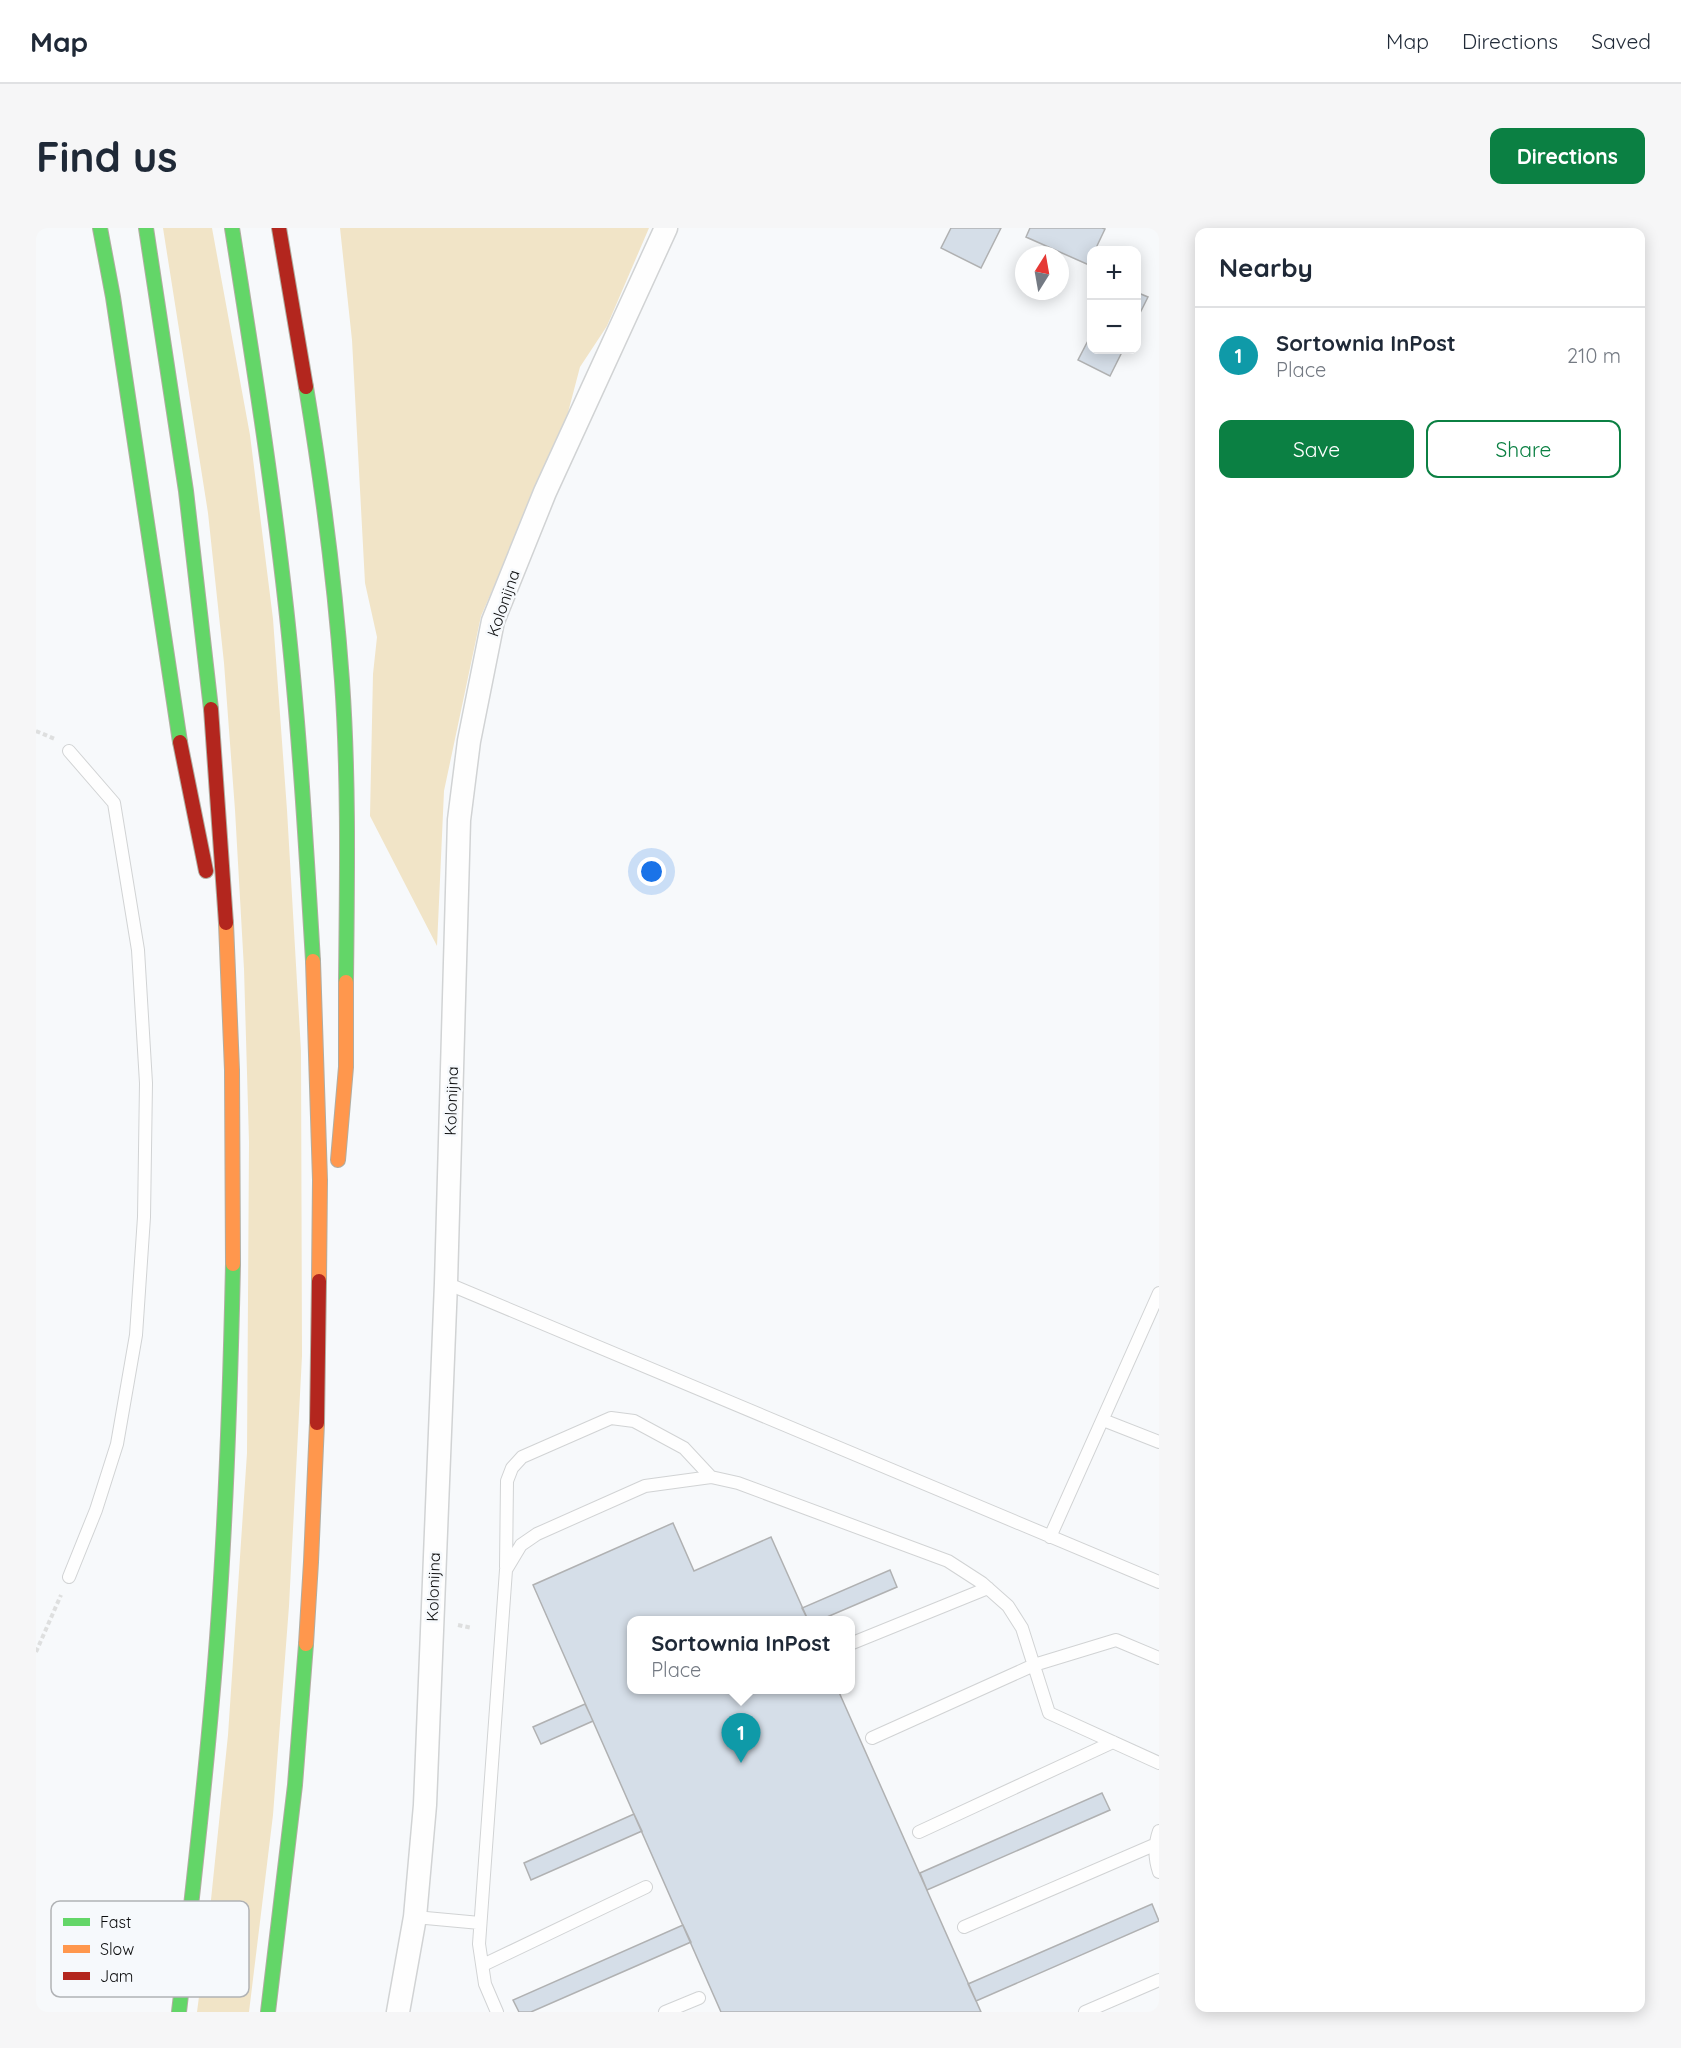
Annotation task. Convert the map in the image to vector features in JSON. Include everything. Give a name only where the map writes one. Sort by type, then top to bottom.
[{"type":"highway","points":[[100,228],[113,297],[183,764],[227,967]]},
{"type":"highway","points":[[146,228],[190,512],[202,620],[221,840],[227,967],[233,1203],[227,1479],[209,1745],[191,1901]]},
{"type":"highway","points":[[232,228],[250,330],[285,593],[303,786],[318,1060],[320,1250],[311,1555],[298,1753],[268,2012]]},
{"type":"highway","points":[[279,228],[330,548],[342,681],[347,811],[346,1067],[336,1173]]},
{"type":"highway","points":[[286,228],[290,287]]},
{"type":"highway","points":[[318,1374],[333,1209]]},
{"type":"highway","points":[[179,2012],[181,1997]]},
{"type":"street","name":"Kolonijna","points":[[398,2012],[415,1917],[425,1805],[446,1283],[459,820],[469,741],[493,621],[545,492],[666,228]]},
{"type":"lane","points":[[69,751],[114,803],[138,951],[146,1083],[144,1216],[135,1335],[117,1444],[96,1509],[69,1577]]},
{"type":"lane","points":[[446,1283],[1159,1582]]},
{"type":"lane","points":[[1050,1538],[1159,1293]]},
{"type":"lane","points":[[496,2012],[485,1984],[479,1944],[506,1570],[507,1481],[512,1468],[522,1457],[611,1418],[634,1421],[684,1448],[711,1477]]},
{"type":"lane","points":[[1103,1420],[1159,1442]]},
{"type":"lane","points":[[506,1570],[521,1545],[548,1529],[645,1486],[711,1477],[738,1483],[948,1561],[988,1588],[1008,1606],[1022,1628],[1049,1713],[1159,1763]]},
{"type":"lane","points":[[855,1642],[988,1588]]},
{"type":"lane","points":[[872,1738],[1034,1665],[1116,1640],[1159,1658]]},
{"type":"lane","points":[[919,1832],[1113,1742]]},
{"type":"lane","points":[[1159,1831],[1154,1845],[1159,1872]]},
{"type":"lane","points":[[964,1927],[1154,1845]]},
{"type":"lane","points":[[483,1965],[646,1887]]},
{"type":"lane","points":[[415,1917],[480,1923]]},
{"type":"lane","points":[[1085,2012],[1159,1980]]},
{"type":"lane","points":[[665,2012],[699,1998]]},
{"type":"path","points":[[36,1652],[69,1577]]},
{"type":"shaded area","points":[[163,228],[212,228],[250,435],[273,619],[301,1051],[302,1356],[289,1606],[273,1815],[249,2012],[197,2012],[199,1997],[249,1997],[249,1901],[211,1901],[228,1735],[247,1453],[249,1142],[244,969],[235,810],[224,663],[208,513]]},
{"type":"shaded area","points":[[340,228],[649,228],[607,326],[580,367],[565,424],[481,616],[444,791],[437,946],[370,816],[373,674],[377,637],[365,583],[352,340]]},
{"type":"building","points":[[951,228],[1001,228],[981,268],[941,248]]},
{"type":"building","points":[[1030,228],[1105,229],[1097,246],[1087,246],[1087,264],[1069,256],[1069,246],[1046,246],[1026,237]]},
{"type":"building","points":[[1141,294],[1148,297],[1141,311]]},
{"type":"building","points":[[1087,343],[1087,354],[1121,354],[1110,376],[1078,360]]},
{"type":"building","points":[[673,1523],[694,1571],[771,1537],[806,1616],[627,1616],[627,1694],[840,1694],[981,2012],[721,2012],[533,1585]]},
{"type":"building","points":[[890,1570],[897,1587],[829,1616],[806,1616],[802,1608]]},
{"type":"building","points":[[585,1704],[593,1721],[541,1744],[533,1727]]},
{"type":"building","points":[[1102,1793],[1110,1810],[927,1890],[920,1873]]},
{"type":"building","points":[[634,1814],[642,1831],[531,1880],[524,1863]]},
{"type":"building","points":[[1152,1904],[1159,1921],[976,2001],[968,1984]]},
{"type":"building","points":[[683,1925],[691,1942],[531,2012],[519,2012],[513,2000]]},
{"type":"traffic: fast","points":[[100,228],[113,297],[180,742]]},
{"type":"traffic: fast","points":[[146,228],[186,491],[211,709]]},
{"type":"traffic: fast","points":[[232,228],[268,464],[291,651],[313,961]]},
{"type":"traffic: fast","points":[[306,387],[327,533],[342,681],[347,794],[346,982]]},
{"type":"traffic: fast","points":[[192,1901],[217,1646],[226,1482],[233,1264]]},
{"type":"traffic: fast","points":[[268,2012],[295,1785],[306,1644]]},
{"type":"traffic: fast","points":[[179,2012],[181,1997]]},
{"type":"traffic: slow","points":[[226,923],[232,1070],[233,1264]]},
{"type":"traffic: slow","points":[[313,961],[320,1180],[319,1281]]},
{"type":"traffic: slow","points":[[338,1160],[346,1067],[346,982]]},
{"type":"traffic: slow","points":[[306,1644],[317,1423]]},
{"type":"traffic: jam","points":[[279,228],[306,387]]},
{"type":"traffic: jam","points":[[211,709],[226,923]]},
{"type":"traffic: jam","points":[[180,742],[206,871]]},
{"type":"traffic: jam","points":[[317,1423],[319,1281]]},
{"type":"place","name":"Sortownia InPost","points":[[741,1763]]}]
